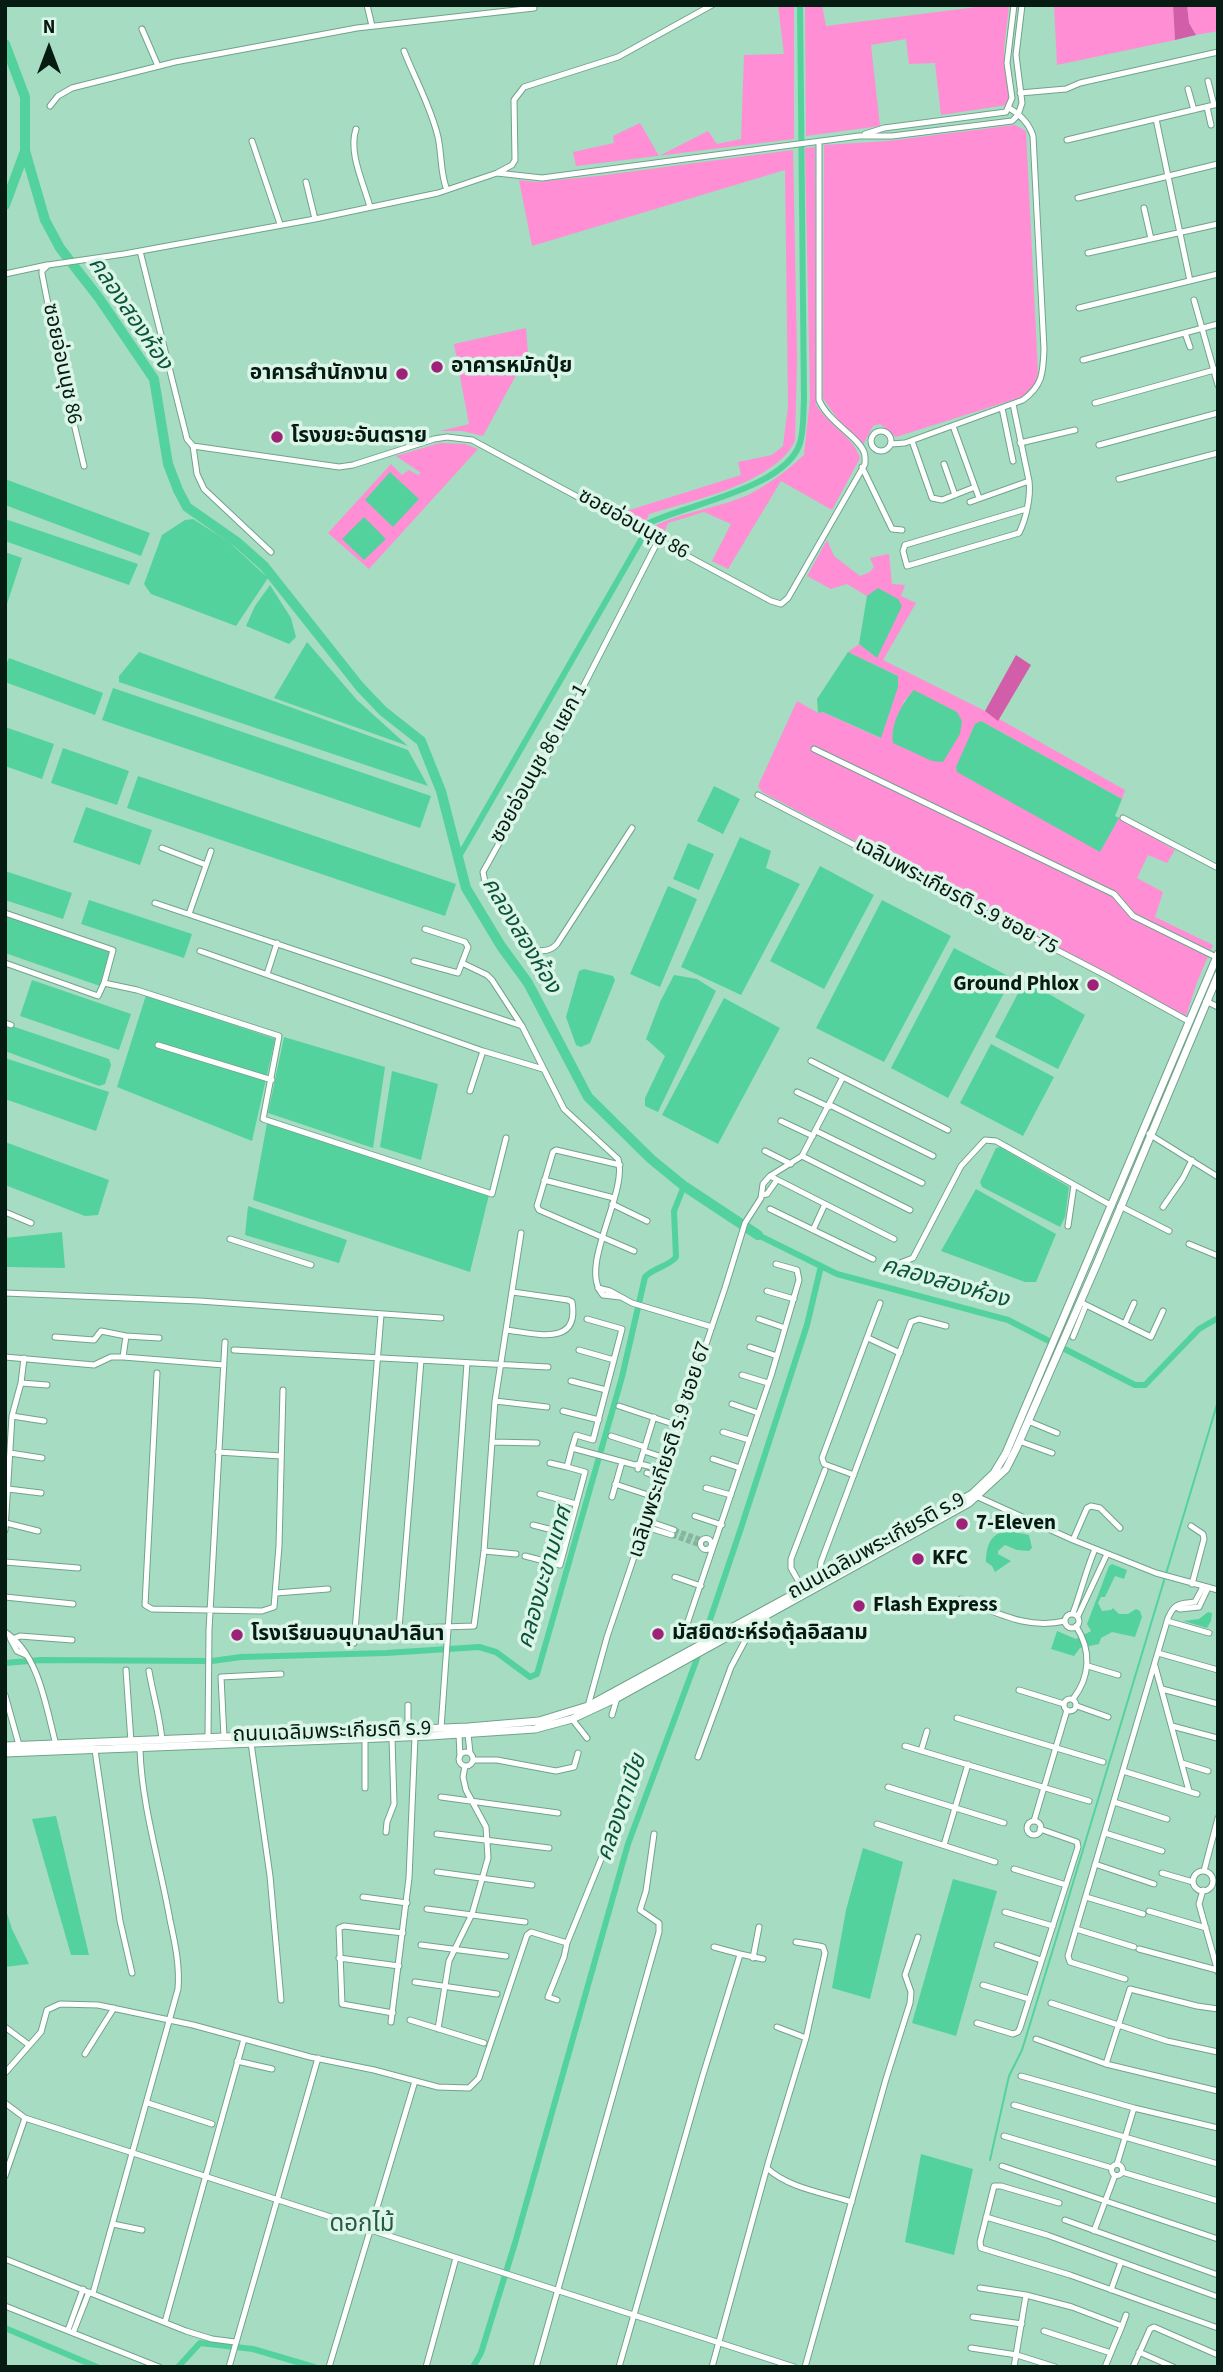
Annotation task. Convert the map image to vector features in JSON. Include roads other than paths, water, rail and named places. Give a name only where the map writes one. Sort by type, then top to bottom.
[{"type":"main road","name":"ถนนเฉลิมพระเกียรติ ร.9","points":[[1068,1317],[1083,1304],[1116,1206],[1217,956]]},
{"type":"main road","name":"ถนนเฉลิมพระเกียรติ ร.9","points":[[5,1753],[415,1737],[538,1721],[588,1706],[677,1661],[975,1495],[1000,1464],[1043,1377],[1218,975]]},
{"type":"main road","name":"ถนนเฉลิมพระเกียรติ ร.9","points":[[726,1635],[754,1624],[975,1495],[1006,1469],[1028,1421],[1043,1377]]},
{"type":"main road","name":"ถนนเฉลิมพระเกียรติ ร.9","points":[[5,1745],[131,1742],[140,1746],[162,1740],[225,1737],[441,1728],[464,1731],[535,1729],[572,1719],[617,1698],[677,1661]]},
{"type":"street","points":[[367,5],[372,26]]},
{"type":"street","points":[[522,175],[515,160],[514,100],[524,87],[618,57],[712,5]]},
{"type":"street","points":[[859,136],[884,128],[998,114],[1009,108],[1012,98],[1007,63],[1014,5]]},
{"type":"street","points":[[497,173],[542,178],[859,136],[892,136],[1012,121],[1019,114],[1022,103],[1016,55],[1022,5]]},
{"type":"street","points":[[50,106],[58,96],[72,88],[158,66],[372,26],[534,8]]},
{"type":"street","points":[[142,29],[158,66]]},
{"type":"street","points":[[404,51],[424,96],[438,138],[447,190]]},
{"type":"street","points":[[1020,93],[1066,89],[1080,83],[1218,52]]},
{"type":"street","points":[[1208,81],[1213,105],[1211,125]]},
{"type":"street","points":[[1188,89],[1194,110]]},
{"type":"street","points":[[1068,141],[1213,105]]},
{"type":"street","points":[[891,444],[912,441],[1023,400],[1035,391],[1040,383],[1043,367],[1033,136],[1030,127],[1019,114],[1009,108]]},
{"type":"street","points":[[1156,119],[1190,281]]},
{"type":"street","points":[[356,129],[353,143],[355,155],[370,207]]},
{"type":"street","points":[[251,141],[280,224]]},
{"type":"street","points":[[819,142],[820,400],[831,419],[862,448],[866,457],[862,467],[892,529],[902,530]]},
{"type":"street","points":[[5,274],[315,219],[447,190],[497,173],[512,165],[515,160]]},
{"type":"street","points":[[1078,198],[1218,164]]},
{"type":"street","points":[[306,182],[315,219]]},
{"type":"street","points":[[1144,208],[1151,239]]},
{"type":"street","points":[[1088,253],[1218,223]]},
{"type":"street","points":[[140,251],[187,439],[193,446],[197,474],[204,489],[271,552]]},
{"type":"street","name":"ซอยอ่อนนุช 86","points":[[48,265],[42,274],[84,467]]},
{"type":"street","points":[[1079,308],[1218,274]]},
{"type":"street","points":[[1194,300],[1216,370],[1218,385]]},
{"type":"street","points":[[1083,360],[1218,324]]},
{"type":"street","points":[[1185,332],[1190,347]]},
{"type":"street","points":[[1095,403],[1216,370]]},
{"type":"street","points":[[1013,404],[1030,491],[1026,509],[1019,533],[912,566],[906,564],[902,547],[905,545],[1026,509]]},
{"type":"street","points":[[1002,408],[1013,461]]},
{"type":"street","points":[[1099,445],[1218,414]]},
{"type":"street","points":[[953,426],[979,498]]},
{"type":"street","points":[[1020,443],[1075,430]]},
{"type":"street","name":"ซอยอ่อนนุช 86","points":[[193,446],[339,467],[357,464],[434,439],[472,440],[781,604],[788,598],[862,467]]},
{"type":"street","points":[[912,441],[932,498],[942,500],[975,487]]},
{"type":"street","points":[[1119,479],[1218,453]]},
{"type":"street","points":[[944,464],[955,495]]},
{"type":"street","points":[[970,502],[1029,481]]},
{"type":"street","name":"ซอยอ่อนนุช 86 แยก 1","points":[[632,828],[553,949],[528,948],[506,910],[485,882],[483,872],[572,712],[659,539]]},
{"type":"street","points":[[814,749],[1114,894],[1133,916],[1217,956]]},
{"type":"street","name":"เฉลิมพระเกียรติ ร.9 ซอย 75","points":[[758,795],[1091,967],[1190,1022]]},
{"type":"street","points":[[1123,818],[1218,868]]},
{"type":"street","points":[[162,848],[206,865]]},
{"type":"street","points":[[189,914],[211,851]]},
{"type":"street","points":[[155,903],[522,1026]]},
{"type":"street","points":[[5,913],[113,950],[98,996],[5,963]]},
{"type":"street","points":[[414,961],[455,974],[462,963],[467,944],[425,929]]},
{"type":"street","points":[[267,974],[277,943]]},
{"type":"street","points":[[200,951],[483,1051],[543,1069]]},
{"type":"street","points":[[462,963],[492,980],[522,1026],[564,1109],[614,1156],[620,1165],[595,1274],[598,1288],[609,1290],[632,1303],[712,1327]]},
{"type":"street","points":[[104,983],[137,990],[279,1036],[263,1119],[492,1194],[506,1138]]},
{"type":"street","points":[[1206,1001],[1218,1007]]},
{"type":"street","points":[[159,1045],[272,1080]]},
{"type":"street","points":[[470,1091],[483,1051]]},
{"type":"street","points":[[811,1061],[948,1130]]},
{"type":"street","points":[[762,1197],[778,1177],[802,1156],[844,1077]]},
{"type":"street","points":[[797,1092],[933,1156]]},
{"type":"street","points":[[781,1121],[922,1183]]},
{"type":"street","points":[[1149,1134],[1218,1177]]},
{"type":"street","points":[[900,1263],[913,1258],[961,1166],[985,1140],[996,1141],[1074,1185],[1169,1231]]},
{"type":"street","points":[[620,1165],[556,1150],[553,1152],[537,1206],[540,1210],[634,1251]]},
{"type":"street","points":[[765,1151],[791,1164]]},
{"type":"street","points":[[802,1156],[909,1210]]},
{"type":"street","points":[[1163,1207],[1192,1160]]},
{"type":"street","points":[[762,1197],[763,1184],[770,1176],[778,1177],[894,1239]]},
{"type":"street","points":[[544,1180],[613,1201],[647,1221]]},
{"type":"street","points":[[1068,1226],[1074,1185]]},
{"type":"street","name":"เฉลิมพระเกียรติ ร.9 ซอย 67","points":[[588,1706],[607,1637],[647,1524],[739,1240],[745,1223],[762,1197]]},
{"type":"street","points":[[813,1230],[825,1204]]},
{"type":"street","points":[[770,1209],[873,1259]]},
{"type":"street","points":[[5,1212],[31,1223]]},
{"type":"street","points":[[355,1630],[474,1626],[484,1551],[495,1401],[521,1233]]},
{"type":"street","points":[[230,1239],[312,1265]]},
{"type":"street","points":[[1189,1244],[1218,1256]]},
{"type":"street","points":[[683,1636],[722,1525],[794,1299],[799,1272],[776,1264]]},
{"type":"street","points":[[506,1330],[554,1334],[565,1332],[569,1328],[573,1308],[572,1302],[568,1300],[513,1292]]},
{"type":"street","points":[[767,1292],[794,1299]]},
{"type":"street","points":[[5,1293],[187,1300],[441,1318]]},
{"type":"street","points":[[854,1475],[824,1464],[821,1458],[880,1303]]},
{"type":"street","points":[[1125,1323],[1134,1303]]},
{"type":"street","points":[[1073,1337],[1083,1304],[1151,1337],[1163,1311]]},
{"type":"street","points":[[354,1643],[382,1315]]},
{"type":"street","points":[[567,1467],[576,1435],[593,1440],[622,1329],[587,1319]]},
{"type":"street","points":[[819,1580],[818,1570],[911,1322],[915,1319],[946,1326]]},
{"type":"street","points":[[759,1320],[785,1328]]},
{"type":"street","points":[[55,1337],[94,1340],[101,1331],[159,1338]]},
{"type":"street","points":[[122,1357],[126,1336]]},
{"type":"street","points":[[868,1338],[900,1353]]},
{"type":"street","points":[[208,1738],[210,1609],[225,1342]]},
{"type":"street","points":[[750,1348],[777,1356]]},
{"type":"street","points":[[234,1350],[548,1367]]},
{"type":"street","points":[[579,1350],[614,1360]]},
{"type":"street","points":[[5,1357],[94,1364],[111,1357],[122,1357],[224,1365]]},
{"type":"street","points":[[5,1530],[12,1416],[21,1383],[24,1358]]},
{"type":"street","points":[[399,1628],[421,1360]]},
{"type":"street","points":[[441,1728],[467,1363]]},
{"type":"street","points":[[156,1373],[145,1605],[152,1609],[270,1610],[276,1603],[283,1390]]},
{"type":"street","points":[[742,1376],[768,1383]]},
{"type":"street","points":[[571,1381],[606,1390]]},
{"type":"street","points":[[21,1383],[47,1385]]},
{"type":"street","points":[[495,1401],[547,1407]]},
{"type":"street","points":[[732,1404],[758,1413]]},
{"type":"street","points":[[619,1406],[673,1424]]},
{"type":"street","points":[[563,1411],[598,1420]]},
{"type":"street","points":[[12,1416],[44,1420]]},
{"type":"street","points":[[637,1466],[654,1418]]},
{"type":"street","points":[[1028,1421],[1057,1433]]},
{"type":"street","points":[[723,1432],[749,1440]]},
{"type":"street","points":[[611,1436],[662,1457]]},
{"type":"street","points":[[1019,1441],[1052,1453]]},
{"type":"street","points":[[492,1442],[537,1443]]},
{"type":"street","points":[[572,1448],[664,1471]]},
{"type":"street","points":[[218,1452],[281,1456]]},
{"type":"street","points":[[10,1453],[42,1458]]},
{"type":"street","points":[[713,1459],[740,1468]]},
{"type":"street","points":[[612,1497],[622,1462]]},
{"type":"street","points":[[525,1556],[560,1565],[585,1472],[550,1463]]},
{"type":"street","points":[[803,1589],[790,1562],[825,1470]]},
{"type":"street","points":[[647,1473],[662,1478]]},
{"type":"street","points":[[615,1484],[648,1495]]},
{"type":"street","points":[[706,1488],[731,1496]]},
{"type":"street","points":[[8,1489],[41,1493]]},
{"type":"street","points":[[540,1494],[576,1504]]},
{"type":"street","points":[[975,1495],[1073,1540],[1156,1573],[1218,1590]]},
{"type":"street","points":[[1073,1540],[1087,1508],[1091,1506],[1100,1508],[1120,1528]]},
{"type":"street","points":[[695,1516],[722,1525]]},
{"type":"street","points":[[6,1523],[38,1531]]},
{"type":"street","points":[[647,1524],[673,1533]]},
{"type":"street","points":[[533,1525],[568,1534]]},
{"type":"street","points":[[1191,1526],[1203,1534],[1204,1539],[1192,1584]]},
{"type":"street","points":[[1087,1587],[1087,1568],[1095,1549]]},
{"type":"street","points":[[484,1551],[516,1554]]},
{"type":"street","points":[[1075,1615],[1087,1587],[1099,1574],[1107,1553]]},
{"type":"street","points":[[5,1562],[78,1568]]},
{"type":"street","points":[[674,1577],[701,1586]]},
{"type":"street","points":[[1125,1979],[1070,1962],[1069,1956],[1171,1610],[1176,1606],[1180,1609],[1199,1607],[1206,1587]]},
{"type":"street","points":[[276,1592],[328,1589]]},
{"type":"street","points":[[5,1597],[73,1604]]},
{"type":"street","points":[[961,1599],[1031,1624],[1051,1625],[1065,1621]]},
{"type":"street","points":[[1065,1621],[1066,1616],[1075,1615]]},
{"type":"street","points":[[1075,1615],[1079,1622],[1076,1626]]},
{"type":"street","points":[[1065,1621],[1069,1627],[1076,1626]]},
{"type":"street","points":[[1167,1621],[1209,1633]]},
{"type":"street","points":[[698,1757],[731,1667],[754,1624]]},
{"type":"street","points":[[1040,1829],[1035,1834],[1028,1832],[1028,1824],[1034,1821],[1067,1700],[1073,1699],[1082,1688],[1088,1666],[1086,1648],[1076,1626]]},
{"type":"street","points":[[5,1632],[23,1646],[33,1668],[56,1745]]},
{"type":"street","points":[[14,1639],[20,1636],[72,1640]]},
{"type":"street","points":[[1158,1653],[1218,1670]]},
{"type":"street","points":[[1088,1666],[1118,1675]]},
{"type":"street","points":[[1155,1666],[1189,1791]]},
{"type":"street","points":[[125,1670],[131,1742]]},
{"type":"street","points":[[149,1671],[162,1740]]},
{"type":"street","points":[[225,1737],[221,1677],[281,1674]]},
{"type":"street","points":[[1161,1689],[1218,1704]]},
{"type":"street","points":[[1019,1690],[1073,1710],[1077,1706]]},
{"type":"street","points":[[5,1695],[19,1745]]},
{"type":"street","points":[[612,1715],[617,1698]]},
{"type":"street","points":[[1073,1699],[1077,1706],[1108,1717]]},
{"type":"street","points":[[408,1705],[408,1730]]},
{"type":"street","points":[[957,1718],[1103,1762]]},
{"type":"street","points":[[572,1719],[587,1738]]},
{"type":"street","points":[[1172,1726],[1217,1738]]},
{"type":"street","points":[[464,1731],[474,1760]]},
{"type":"street","points":[[464,1731],[459,1761],[465,1766],[471,1765],[474,1760]]},
{"type":"street","points":[[921,1751],[927,1731]]},
{"type":"street","points":[[391,2022],[407,1903],[415,1737]]},
{"type":"street","points":[[386,1832],[394,1804],[392,1738]]},
{"type":"street","points":[[365,1739],[365,1788]]},
{"type":"street","points":[[251,1744],[270,1876],[281,2000]]},
{"type":"street","points":[[71,2331],[89,2292],[113,2224],[178,1989],[178,1967],[145,1802],[140,1746]]},
{"type":"street","points":[[905,1746],[1089,1801]]},
{"type":"street","points":[[95,1750],[120,1921],[132,1973]]},
{"type":"street","points":[[460,1756],[464,1752],[470,1753]]},
{"type":"street","points":[[474,1760],[497,1760],[556,1771],[574,1767],[578,1753]]},
{"type":"street","points":[[1182,1763],[1208,1771]]},
{"type":"street","points":[[944,1845],[968,1764]]},
{"type":"street","points":[[438,2029],[449,1961],[472,1914],[488,1858],[488,1841],[480,1814],[466,1790],[463,1777],[465,1766]]},
{"type":"street","points":[[1123,1771],[1197,1794]]},
{"type":"street","points":[[888,1787],[1004,1823]]},
{"type":"street","points":[[441,1797],[558,1813]]},
{"type":"street","points":[[557,2000],[548,1997],[612,1832],[621,1800]]},
{"type":"street","points":[[1114,1802],[1167,1819]]},
{"type":"street","points":[[1204,1871],[1218,1818]]},
{"type":"street","points":[[1034,1821],[1040,1825],[1040,1829]]},
{"type":"street","points":[[877,1824],[995,1862]]},
{"type":"street","points":[[977,2023],[1016,2034],[1018,2032],[1053,1926],[1078,1844],[1040,1829]]},
{"type":"street","points":[[536,2367],[659,1932],[659,1923],[640,1910],[646,1891],[654,1833]]},
{"type":"street","points":[[1105,1833],[1162,1851]]},
{"type":"street","points":[[437,1834],[550,1848]]},
{"type":"street","points":[[1096,1864],[1154,1884]]},
{"type":"street","points":[[1014,1869],[1066,1885]]},
{"type":"street","points":[[1193,1882],[1196,1874],[1204,1871]]},
{"type":"street","points":[[1162,1873],[1193,1882],[1198,1889],[1203,1890],[1209,1888],[1212,1883],[1212,1877],[1204,1871]]},
{"type":"street","points":[[437,1872],[532,1885]]},
{"type":"street","points":[[1076,1929],[1218,1971],[1199,1905],[1203,1890]]},
{"type":"street","points":[[1086,1896],[1206,1928]]},
{"type":"street","points":[[363,1898],[407,1903]]},
{"type":"street","points":[[427,1909],[525,1922]]},
{"type":"street","points":[[1005,1912],[1053,1926]]},
{"type":"street","points":[[393,2013],[342,2004],[339,1928],[341,1926],[404,1933]]},
{"type":"street","points":[[753,1958],[759,1927]]},
{"type":"street","points":[[5,2073],[41,2032],[47,2010],[72,2003],[114,2008],[193,2025],[452,2089],[469,2088],[479,2078],[527,1934],[531,1932],[567,1943]]},
{"type":"street","points":[[805,2367],[910,2003],[911,1992],[905,1975],[918,1937]]},
{"type":"street","points":[[712,2367],[806,2038],[825,1950],[819,1946],[796,1942]]},
{"type":"street","points":[[421,1945],[506,1956]]},
{"type":"street","points":[[997,1945],[1041,1960]]},
{"type":"street","points":[[714,1947],[763,1959]]},
{"type":"street","points":[[619,2367],[740,1954]]},
{"type":"street","points":[[339,1958],[399,1966]]},
{"type":"street","points":[[415,1982],[497,1994]]},
{"type":"street","points":[[983,1985],[1029,1999]]},
{"type":"street","points":[[1106,2064],[1130,1989],[1218,2009]]},
{"type":"street","points":[[1051,2003],[1167,2041],[1218,2052]]},
{"type":"street","points":[[85,2054],[114,2008]]},
{"type":"street","points":[[410,2020],[484,2043]]},
{"type":"street","points":[[5,2027],[29,2045]]},
{"type":"street","points":[[777,2027],[806,2038]]},
{"type":"street","points":[[165,2322],[243,2039]]},
{"type":"street","points":[[1036,2039],[1106,2064],[1218,2091]]},
{"type":"street","points":[[230,2365],[318,2058]]},
{"type":"street","points":[[237,2061],[272,2070]]},
{"type":"street","points":[[1021,2076],[1134,2108],[1218,2128]]},
{"type":"street","points":[[329,2367],[415,2081]]},
{"type":"street","points":[[5,2103],[25,2118],[794,2367]]},
{"type":"street","points":[[148,2103],[212,2124]]},
{"type":"street","points":[[1014,2105],[1218,2164]]},
{"type":"street","points":[[1094,2231],[1107,2200],[1134,2108]]},
{"type":"street","points":[[5,2176],[25,2118]]},
{"type":"street","points":[[1004,2136],[1122,2168],[1122,2172]]},
{"type":"street","points":[[1002,2166],[1218,2239]]},
{"type":"street","points":[[767,2168],[793,2184],[852,2202]]},
{"type":"street","points":[[1115,2175],[1122,2172],[1218,2201]]},
{"type":"street","points":[[1059,2203],[997,2185],[992,2188],[980,2242],[983,2250],[1045,2267],[1218,2329]]},
{"type":"street","points":[[986,2217],[1218,2297]]},
{"type":"street","points":[[1065,2220],[1218,2275]]},
{"type":"street","points":[[113,2224],[142,2231]]},
{"type":"street","points":[[426,2367],[456,2258]]},
{"type":"street","points":[[5,2259],[165,2322],[212,2339],[235,2344]]},
{"type":"street","points":[[1111,2290],[1121,2262]]},
{"type":"street","points":[[980,2288],[1026,2295],[1072,2307],[1122,2326]]},
{"type":"street","points":[[1014,2367],[1026,2295]]},
{"type":"street","points":[[5,2306],[159,2367]]},
{"type":"street","points":[[1105,2367],[1126,2315]]},
{"type":"street","points":[[973,2316],[1022,2324]]},
{"type":"street","points":[[1133,2367],[1150,2329],[1154,2327],[1218,2355]]},
{"type":"street","points":[[1044,2331],[1111,2353]]},
{"type":"street","points":[[971,2348],[1017,2355],[1055,2367]]},
{"type":"street","points":[[1139,2352],[1173,2367]]},
{"type":"waterway","points":[[457,860],[649,523],[756,483],[776,472],[791,459],[800,443],[804,400],[800,5]]},
{"type":"waterway","points":[[5,44],[25,97],[25,151],[5,205]]},
{"type":"waterway","name":"คลองสองห้อง","points":[[25,151],[45,220],[60,248],[99,298],[154,379],[168,464],[187,507],[237,542],[264,566],[360,687],[383,711],[421,741],[441,791],[466,888],[501,946],[528,983],[588,1097],[651,1159],[684,1186],[758,1235]]},
{"type":"waterway","name":"คลองมะขามเทศ","points":[[5,1663],[41,1660],[212,1661],[241,1657],[479,1647],[496,1652],[530,1677],[537,1674],[622,1377],[645,1277],[676,1257],[674,1211],[684,1186]]},
{"type":"waterway","name":"คลองสองห้อง","points":[[758,1235],[837,1274],[1008,1320],[1135,1385],[1145,1385],[1199,1329],[1218,1318]]},
{"type":"waterway","name":"คลองตาเปีย","points":[[473,2367],[481,2353],[515,2243],[628,1844],[695,1664],[740,1531],[807,1325],[821,1266]]},
{"type":"waterway","points":[[990,2160],[1009,2076],[1022,2050],[1218,1401]]},
{"type":"waterway","name":"คลองตาเปีย","points":[[5,2328],[97,2367]]},
{"type":"waterway","name":"คลองตาเปีย","points":[[178,2367],[200,2343],[253,2349],[314,2367]]},
{"type":"tunnel","points":[[674,1530],[702,1540]]},
{"type":"tunnel","points":[[672,1535],[700,1545]]},
{"type":"place","name":"อาคารหมักปุ๋ย","points":[[437,367]]},
{"type":"place","name":"อาคารสำนักงาน","points":[[402,374]]},
{"type":"place","name":"โรงขยะอันตราย","points":[[277,437]]},
{"type":"place","name":"Ground Phlox","points":[[1093,985]]},
{"type":"place","name":"7-Eleven","points":[[962,1524]]},
{"type":"place","name":"KFC","points":[[918,1559]]},
{"type":"place","name":"Flash Express","points":[[859,1606]]},
{"type":"place","name":"มัสยิดซะห์ร่อตุ้ลอิสลาม","points":[[658,1634]]},
{"type":"place","name":"โรงเรียนอนุบาลปาลินา","points":[[237,1635]]},
{"type":"district","name":"ดอกไม้","points":[[362,2226]]}]
